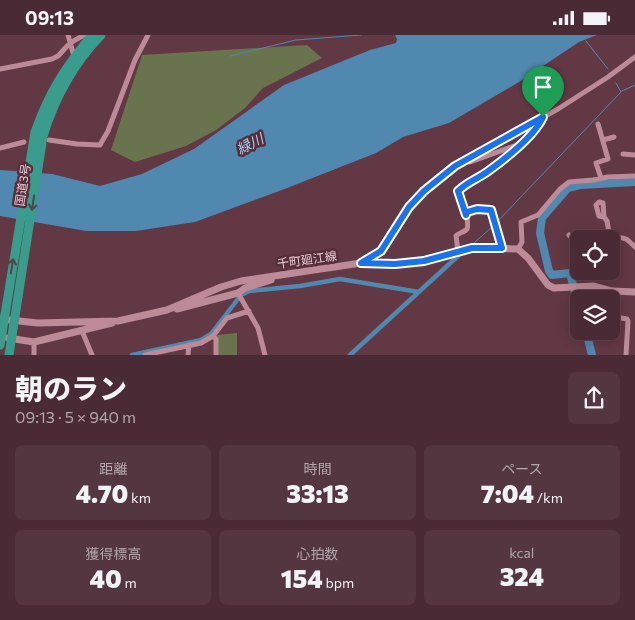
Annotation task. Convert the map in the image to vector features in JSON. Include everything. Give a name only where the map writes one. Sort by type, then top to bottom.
[{"type":"highway","name":"国道3号","points":[[1,338],[35,132],[44,108],[60,76],[92,35]]},
{"type":"highway","name":"国道3号","points":[[9,355],[43,136],[50,111],[63,86],[82,57],[101,35]]},
{"type":"main road","name":"千町廻江線","points":[[34,342],[167,310],[225,285],[241,281],[361,263],[412,263],[472,248],[518,249]]},
{"type":"main road","points":[[518,249],[528,258],[548,285],[554,288],[594,286],[602,290]]},
{"type":"main road","points":[[167,310],[182,308],[238,293],[245,288],[288,274]]},
{"type":"main road","points":[[620,294],[635,292]]},
{"type":"main road","name":"千町廻江線","points":[[3,318],[69,323],[118,321]]},
{"type":"main road","points":[[1,338],[34,342]]},
{"type":"street","points":[[68,35],[74,56]]},
{"type":"street","points":[[0,69],[52,59],[58,56],[70,43],[84,35]]},
{"type":"street","points":[[49,140],[100,145],[108,131],[135,60],[148,35]]},
{"type":"street","points":[[361,263],[381,251],[409,207],[424,191],[463,161],[543,117],[635,59]]},
{"type":"street","points":[[458,251],[456,236],[467,229],[468,226],[458,191],[490,170],[522,143],[540,125],[543,117]]},
{"type":"street","points":[[598,124],[608,159],[596,163],[601,178]]},
{"type":"street","points":[[602,140],[614,137]]},
{"type":"street","points":[[1,147],[24,142]]},
{"type":"street","points":[[463,161],[470,162],[522,143]]},
{"type":"street","points":[[623,154],[635,155]]},
{"type":"street","points":[[518,249],[522,243],[521,221],[538,215],[560,189],[569,183],[608,177],[635,176]]},
{"type":"street","points":[[466,215],[467,212],[477,209],[491,210],[502,248]]},
{"type":"street","points":[[604,217],[609,230]]},
{"type":"street","points":[[620,239],[626,239],[635,247]]},
{"type":"street","points":[[238,293],[258,328],[265,355]]},
{"type":"street","points":[[145,355],[201,343],[213,336],[227,318],[248,311]]},
{"type":"street","points":[[620,318],[627,319],[628,321],[626,355]]},
{"type":"street","points":[[82,331],[92,355]]},
{"type":"street","points":[[213,336],[216,339],[216,355]]},
{"type":"street","points":[[34,342],[34,355]]},
{"type":"street","points":[[188,355],[189,345]]},
{"type":"green space","points":[[307,45],[322,58],[263,88],[245,108],[216,130],[186,146],[135,162],[111,150],[142,55]]},
{"type":"green space","points":[[237,333],[237,355],[218,355],[217,335]]},
{"type":"water","name":"緑川","points":[[395,35],[597,35],[579,42],[519,82],[449,123],[403,137],[376,153],[195,222],[136,231],[86,231],[0,216],[0,170],[52,174],[100,186],[142,174],[194,149],[284,85],[370,50],[396,43]]},
{"type":"waterway","points":[[230,56],[296,40],[361,35]]},
{"type":"waterway","points":[[586,41],[608,69]]},
{"type":"waterway","points":[[496,223],[621,92],[616,83]]},
{"type":"waterway","points":[[622,91],[635,85]]},
{"type":"waterway","points":[[574,290],[570,273],[552,275],[549,271],[540,233],[542,218],[568,188],[580,185],[635,182]]},
{"type":"waterway","points":[[474,243],[493,226]]},
{"type":"waterway","points":[[350,355],[458,256]]},
{"type":"waterway","points":[[243,294],[249,291],[300,286],[340,279],[419,292]]},
{"type":"waterway","points":[[132,355],[201,340],[211,334],[238,299]]},
{"type":"waterway","points":[[588,340],[592,355]]},
{"type":"route","points":[[543,117],[540,125],[522,143],[490,170],[463,185],[458,191],[466,215],[467,212],[477,209],[491,210],[502,248],[472,248],[424,261],[368,265],[361,263],[381,251],[409,207],[424,191],[455,166],[543,117]]}]
